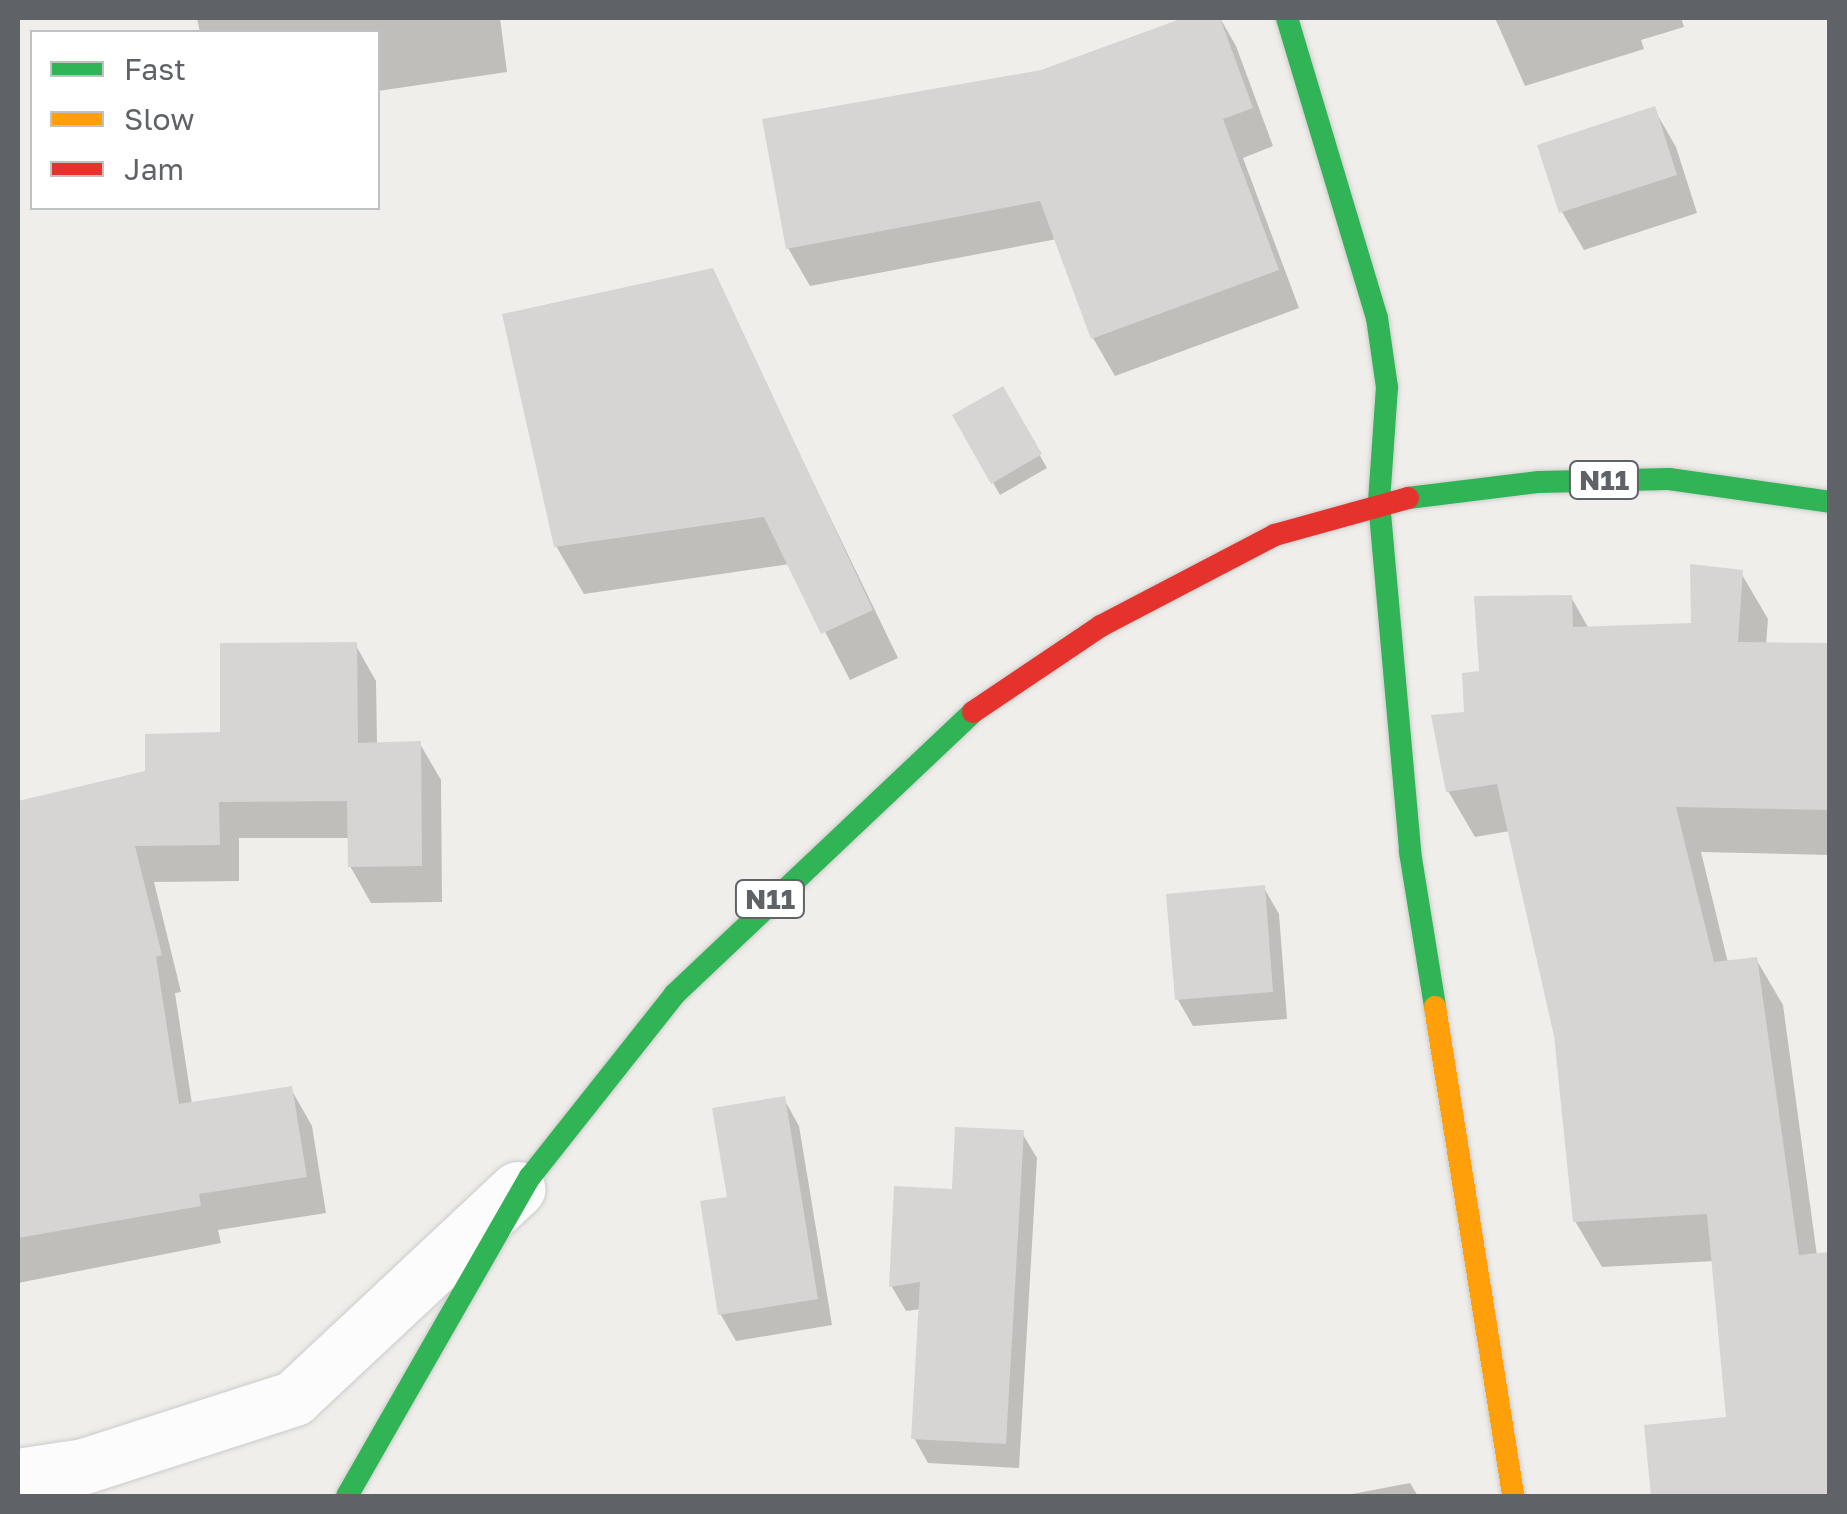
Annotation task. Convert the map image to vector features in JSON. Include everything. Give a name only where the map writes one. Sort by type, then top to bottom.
[{"type":"main road","points":[[1286,18],[1377,318],[1386,386],[1379,502],[1410,852],[1513,1496]]},
{"type":"main road","name":"N11","points":[[347,1496],[530,1177],[675,994],[951,727],[1101,626],[1275,536],[1379,502],[1539,482],[1669,479],[1830,502]]},
{"type":"street","points":[[18,1476],[84,1466],[294,1398],[530,1177]]},
{"type":"building","points":[[1183,18],[1220,18],[1253,108],[1223,119],[1279,270],[1091,339],[1040,201],[786,249],[762,119],[1041,70]]},
{"type":"building","points":[[1655,106],[1677,175],[1559,213],[1537,145]]},
{"type":"building","points":[[713,268],[873,610],[821,634],[764,517],[554,547],[502,314]]},
{"type":"building","points":[[1003,386],[1042,454],[991,484],[952,415]]},
{"type":"building","points":[[1690,564],[1743,570],[1738,642],[1830,643],[1830,810],[1676,807],[1714,962],[1757,957],[1799,1255],[1830,1252],[1830,1496],[1651,1496],[1644,1425],[1726,1417],[1707,1214],[1573,1222],[1554,1036],[1497,784],[1446,792],[1431,715],[1464,712],[1462,673],[1479,671],[1474,596],[1572,595],[1573,627],[1691,623]]},
{"type":"building","points":[[357,642],[358,743],[421,741],[422,866],[348,867],[347,801],[219,802],[220,845],[135,846],[162,955],[156,957],[179,1104],[292,1086],[307,1177],[199,1194],[201,1206],[18,1238],[18,801],[145,771],[145,734],[220,732],[220,643]]},
{"type":"building","points":[[1265,885],[1273,992],[1175,1000],[1166,894]]},
{"type":"building","points":[[785,1096],[818,1299],[718,1315],[700,1201],[727,1197],[712,1108]]},
{"type":"building","points":[[955,1127],[1024,1130],[1006,1444],[911,1439],[920,1282],[889,1287],[894,1186],[952,1189]]},
{"type":"traffic: fast","points":[[1287,18],[1377,318],[1387,387],[1379,502],[1410,852],[1435,1007]]},
{"type":"traffic: fast","points":[[1408,498],[1539,482],[1669,479],[1830,502]]},
{"type":"traffic: fast","points":[[347,1496],[530,1177],[675,994],[973,712]]},
{"type":"traffic: slow","points":[[1435,1007],[1513,1496]]},
{"type":"traffic: jam","points":[[973,712],[1101,626],[1275,535],[1408,498]]}]
